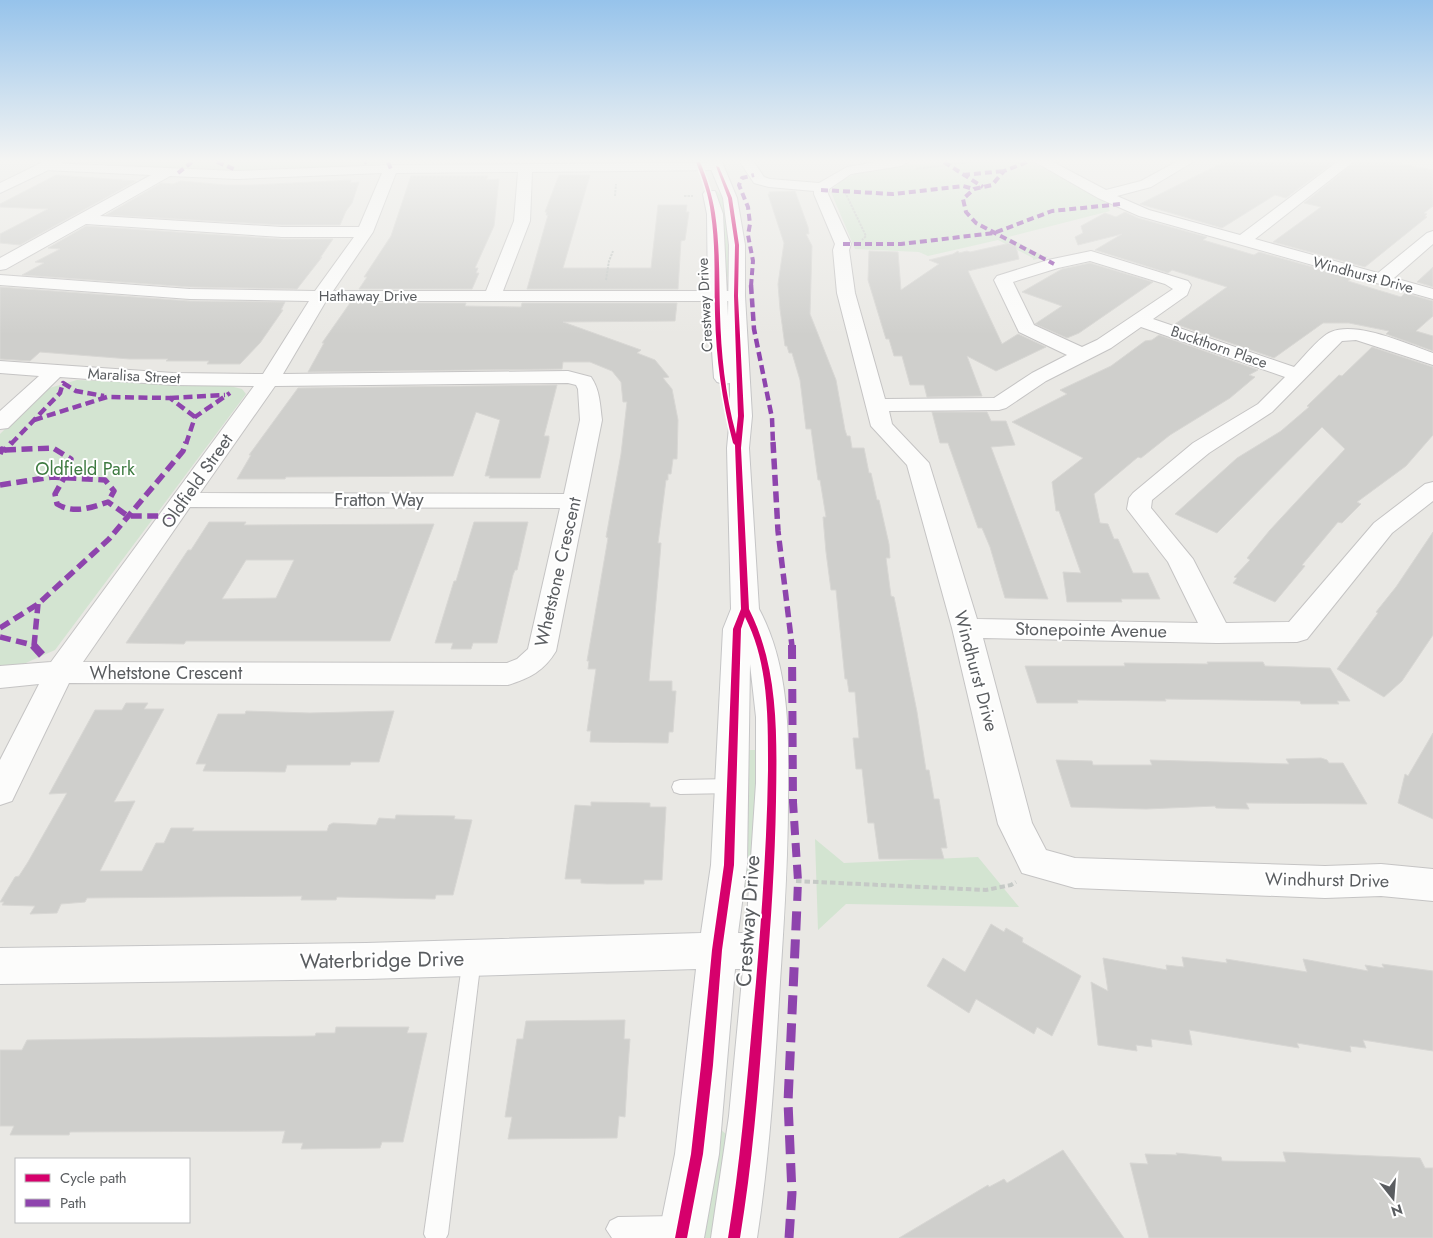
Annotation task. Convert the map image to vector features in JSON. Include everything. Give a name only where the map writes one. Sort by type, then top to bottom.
[{"type":"street","points":[[0,265],[81,220]]},
{"type":"street","points":[[94,220],[282,232],[366,232]]},
{"type":"street","name":"Oldfield Street","points":[[0,792],[60,672],[269,380],[322,296],[366,232],[371,220]]},
{"type":"street","points":[[493,295],[522,220]]},
{"type":"street","name":"Crestway Drive","points":[[682,1233],[697,1154],[717,950],[728,865],[737,629],[745,609],[738,448],[741,416],[726,296],[738,262],[734,220]]},
{"type":"street","name":"Windhurst Drive","points":[[832,220],[843,244],[841,250],[846,293],[882,426],[918,464],[966,628],[1015,824],[1034,862],[1075,873],[1325,882],[1381,880],[1433,885]]},
{"type":"street","name":"Windhurst Drive","points":[[1168,220],[1433,294]]},
{"type":"street","points":[[1242,241],[1270,220]]},
{"type":"street","points":[[1381,280],[1433,236]]},
{"type":"street","points":[[877,405],[999,404],[1039,378],[1083,355],[1139,320],[1181,291],[1182,285],[1091,256],[1054,264],[1003,280],[1026,328],[1083,355]]},
{"type":"street","name":"Hathaway Drive","points":[[0,280],[190,294],[322,296],[726,296]]},
{"type":"street","name":"Buckthorn Place","points":[[1139,320],[1299,375]]},
{"type":"street","points":[[1218,633],[1180,559],[1139,509],[1141,498],[1201,448],[1265,408],[1336,336],[1358,335],[1433,359]]},
{"type":"street","name":"Maralisa Street","points":[[0,367],[173,379],[269,380]]},
{"type":"street","points":[[0,423],[54,372]]},
{"type":"street","name":"Whetstone Crescent","points":[[0,677],[60,672],[508,674],[523,669],[535,662],[542,651],[591,420],[588,388],[584,381],[568,377],[269,380]]},
{"type":"street","name":"Stonepointe Avenue","points":[[966,628],[1218,633],[1297,632],[1383,528],[1433,489]]},
{"type":"street","name":"Fratton Way","points":[[184,500],[574,501]]},
{"type":"street","name":"Crestway Drive","points":[[734,1238],[751,1104],[770,882],[772,735],[766,668],[752,621],[745,609]]},
{"type":"street","name":"Waterbridge Drive","points":[[0,966],[366,961],[717,950],[764,951]]},
{"type":"lane","points":[[680,787],[732,786]]},
{"type":"lane","points":[[436,1234],[472,958]]},
{"type":"lane","points":[[618,1229],[682,1233]]},
{"type":"path","points":[[857,244],[866,236],[858,220]]},
{"type":"path","points":[[603,296],[609,261],[613,251]]},
{"type":"path","points":[[770,882],[798,881],[986,890],[1011,885],[1028,875],[1034,862]]},
{"type":"green space","points":[[719,220],[728,220],[730,271],[725,283]]},
{"type":"green space","points":[[843,220],[1076,220],[1008,237],[1043,256],[1049,256],[1033,260],[1033,258],[998,240],[928,256],[919,252],[855,249]]},
{"type":"green space","name":"Oldfield Park","points":[[77,380],[230,386],[242,389],[246,394],[55,650],[10,670],[0,669],[0,434],[46,389]]},
{"type":"green space","points":[[748,750],[755,750],[759,754],[754,868],[748,887],[739,890]]},
{"type":"green space","points":[[815,839],[844,863],[978,857],[1019,907],[846,904],[818,930]]},
{"type":"green space","points":[[720,1129],[727,1135],[720,1238],[695,1238]]},
{"type":"building","points":[[27,220],[66,220],[20,245],[0,243],[0,234]]},
{"type":"building","points":[[190,220],[342,220],[340,225],[282,225]]},
{"type":"building","points":[[396,220],[495,220],[494,226],[475,268],[478,268],[476,273],[479,273],[472,289],[359,289],[367,277],[364,277],[391,236]]},
{"type":"building","points":[[547,220],[577,220],[563,268],[651,268],[656,220],[688,220],[685,240],[681,241],[678,289],[527,289]]},
{"type":"building","points":[[776,220],[805,220],[809,234],[806,234],[812,246],[810,314],[836,380],[847,436],[850,436],[852,448],[864,448],[869,473],[871,473],[877,500],[879,500],[889,544],[890,558],[886,558],[891,596],[894,597],[917,712],[926,770],[929,770],[934,799],[939,799],[947,848],[941,848],[944,859],[879,859],[874,823],[868,823],[862,769],[856,769],[853,738],[859,738],[855,692],[849,692],[847,679],[845,679],[836,590],[831,590],[826,552],[823,517],[826,517],[820,480],[818,480],[811,429],[806,429],[800,380],[792,353],[789,353],[787,346],[785,346],[778,284],[784,243]]},
{"type":"building","points":[[1092,220],[1144,220],[1207,237],[1203,240],[1254,255],[1259,252],[1352,278],[1348,281],[1401,297],[1405,293],[1433,301],[1433,316],[1416,331],[1433,336],[1433,351],[1386,334],[1389,331],[1349,323],[1323,323],[1274,358],[1175,324],[1227,287],[1172,270],[1168,273],[1095,250],[1122,234],[1078,245],[1075,237],[1083,233],[1081,226]]},
{"type":"building","points":[[1194,220],[1235,220],[1222,228]]},
{"type":"building","points":[[1303,220],[1424,220],[1365,267],[1273,242]]},
{"type":"building","points":[[86,226],[282,239],[333,239],[320,258],[322,257],[297,289],[190,287],[22,275],[44,263],[35,262],[60,249],[48,248]]},
{"type":"building","points":[[1015,242],[1019,259],[968,271],[1002,344],[1018,334],[1046,347],[996,371],[967,356],[982,396],[927,397],[924,385],[910,385],[902,356],[894,356],[889,339],[886,339],[868,280],[869,251],[898,252],[901,290],[939,264],[929,260],[958,251],[959,253],[970,252]]},
{"type":"building","points":[[1090,263],[1153,282],[1079,333],[1067,338],[1035,324],[1062,306],[1022,292],[1062,269]]},
{"type":"building","points":[[1433,267],[1433,287],[1417,282]]},
{"type":"building","points":[[0,287],[190,301],[285,302],[281,310],[283,310],[260,343],[240,364],[207,364],[209,361],[166,361],[168,359],[130,359],[40,352],[30,361],[0,359]]},
{"type":"building","points":[[350,303],[466,303],[465,306],[521,307],[522,303],[677,303],[675,321],[563,322],[641,350],[637,353],[655,360],[669,377],[663,378],[672,389],[678,420],[677,459],[673,459],[671,474],[668,474],[668,480],[666,480],[658,543],[661,543],[649,681],[672,681],[672,691],[676,691],[673,732],[669,732],[668,743],[590,742],[591,731],[587,731],[596,669],[588,669],[589,661],[587,661],[621,454],[627,402],[623,402],[621,382],[612,371],[590,362],[563,362],[562,369],[308,372],[324,343],[322,343]]},
{"type":"building","points":[[1159,335],[1258,370],[1249,375],[1255,377],[1230,398],[1170,435],[1141,458],[1138,457],[1094,494],[1100,523],[1108,524],[1114,539],[1118,539],[1133,573],[1148,573],[1160,599],[1121,599],[1122,602],[1067,602],[1063,572],[1081,573],[1059,511],[1056,511],[1052,482],[1083,458],[1012,422],[1067,394],[1060,390],[1111,366],[1145,341],[1152,340]]},
{"type":"building","points":[[1372,347],[1433,367],[1433,435],[1406,466],[1357,502],[1361,504],[1342,523],[1338,522],[1302,565],[1305,566],[1275,602],[1233,583],[1237,578],[1234,577],[1250,560],[1247,558],[1270,530],[1345,449],[1322,427],[1217,533],[1175,514],[1237,458],[1281,431],[1309,407],[1307,406],[1339,375],[1342,376]]},
{"type":"building","points":[[557,385],[544,436],[549,436],[549,440],[540,478],[489,478],[490,476],[485,476],[500,420],[476,412],[453,476],[237,479],[251,455],[249,455],[298,388]]},
{"type":"building","points":[[932,412],[987,412],[991,421],[1006,421],[1015,445],[991,447],[1048,599],[1005,598],[990,547],[982,528],[978,528],[948,443],[940,443]]},
{"type":"building","points":[[209,522],[246,522],[244,525],[434,524],[390,641],[186,641],[184,644],[126,643],[188,550],[191,550]],"holes":[[[246,560],[294,560],[276,598],[222,599]]]},
{"type":"building","points":[[474,522],[528,522],[497,643],[473,643],[471,649],[451,649],[453,643],[435,643]]},
{"type":"building","points":[[1433,532],[1433,635],[1402,681],[1384,697],[1337,669]]},
{"type":"building","points":[[1207,662],[1263,662],[1265,666],[1330,668],[1350,701],[1337,701],[1339,704],[1301,704],[1300,701],[1165,699],[1166,701],[1077,700],[1078,703],[1037,703],[1025,666],[1125,666],[1124,663],[1208,664]]},
{"type":"building","points":[[126,703],[148,703],[144,709],[164,709],[114,802],[135,801],[100,871],[142,871],[156,843],[164,843],[171,828],[194,828],[192,831],[327,831],[329,825],[333,823],[376,825],[379,818],[395,819],[396,815],[455,816],[454,819],[472,820],[453,895],[436,895],[435,899],[337,897],[336,900],[301,900],[302,896],[87,898],[85,902],[61,904],[57,913],[30,914],[35,906],[2,905],[4,902],[0,902],[15,877],[19,876],[28,862],[67,793],[49,794],[95,710],[122,710]]},
{"type":"building","points":[[246,711],[310,713],[394,711],[379,762],[351,762],[350,765],[287,765],[285,772],[203,771],[206,764],[196,764],[218,714],[245,714]]},
{"type":"building","points":[[1433,733],[1433,819],[1398,803],[1405,774],[1408,776]]},
{"type":"building","points":[[1321,758],[1329,763],[1343,763],[1367,804],[1246,803],[1249,809],[1216,808],[1215,806],[1146,809],[1071,807],[1056,760],[1092,761],[1093,765],[1152,765],[1150,760],[1289,764],[1286,759]]},
{"type":"building","points":[[591,802],[650,803],[650,807],[666,807],[662,880],[644,880],[644,884],[608,884],[581,883],[581,879],[565,879],[575,805],[591,806]]},
{"type":"building","points":[[991,924],[1004,932],[1006,928],[1023,938],[1022,942],[1081,976],[1052,1036],[1037,1027],[1034,1034],[976,999],[969,1013],[927,986],[943,958],[965,972]]},
{"type":"building","points":[[1182,957],[1227,963],[1226,959],[1307,972],[1303,959],[1368,971],[1365,965],[1384,968],[1382,964],[1433,971],[1433,1051],[1363,1040],[1366,1048],[1350,1046],[1351,1052],[1297,1043],[1299,1048],[1189,1030],[1192,1045],[1151,1039],[1152,1047],[1136,1045],[1137,1051],[1098,1045],[1091,982],[1108,991],[1103,958],[1167,970],[1166,965],[1184,967]]},
{"type":"building","points":[[625,1020],[624,1039],[630,1039],[625,1117],[619,1116],[617,1138],[508,1139],[512,1117],[505,1117],[517,1039],[523,1039],[526,1021]]},
{"type":"building","points":[[336,1027],[409,1027],[407,1033],[427,1033],[403,1142],[382,1142],[380,1148],[301,1149],[303,1143],[282,1143],[285,1131],[70,1132],[69,1135],[10,1135],[14,1126],[0,1126],[0,1050],[22,1050],[27,1040],[315,1036],[316,1033],[335,1033]]},
{"type":"building","points":[[1063,1150],[1124,1238],[899,1238],[988,1185],[989,1187],[1004,1179],[1007,1183]]},
{"type":"building","points":[[1283,1152],[1420,1158],[1425,1168],[1433,1168],[1433,1238],[1149,1238],[1130,1163],[1148,1164],[1145,1154],[1177,1155],[1176,1153],[1221,1157],[1222,1161],[1286,1162]]},
{"type":"marked path","points":[[750,220],[748,235],[753,261],[751,288],[754,329],[772,418],[778,531],[792,645],[793,802],[798,881],[788,1102],[792,1193],[789,1238]]},
{"type":"marked path","points":[[973,220],[1054,264]]},
{"type":"marked path","points":[[843,244],[901,244],[994,233],[1029,220]]},
{"type":"marked path","points":[[0,454],[2,449],[5,450],[60,393],[63,383],[76,391],[104,396]]},
{"type":"marked path","points":[[0,628],[38,604],[109,539],[183,451],[195,417],[230,393]]},
{"type":"marked path","points":[[170,398],[225,395]]},
{"type":"marked path","points":[[34,420],[107,397],[170,398],[195,417]]},
{"type":"marked path","points":[[5,450],[53,448],[71,459],[64,478],[55,494],[57,504],[67,510],[89,508],[108,502],[128,516],[173,516]]},
{"type":"marked path","points":[[0,485],[52,477],[79,477],[105,480],[114,491],[108,502]]},
{"type":"marked path","points":[[38,604],[33,645],[42,655]]},
{"type":"marked path","points":[[0,637],[33,645]]},
{"type":"cycle path","points":[[714,220],[720,352],[727,408],[736,443]]},
{"type":"cycle path","points":[[681,1238],[697,1154],[717,950],[729,865],[737,629],[745,609],[738,448],[741,416],[736,296],[737,245],[733,220]]},
{"type":"cycle path","points":[[734,1238],[747,1147],[753,1085],[768,888],[772,783],[771,717],[766,670],[761,647],[745,609]]}]
